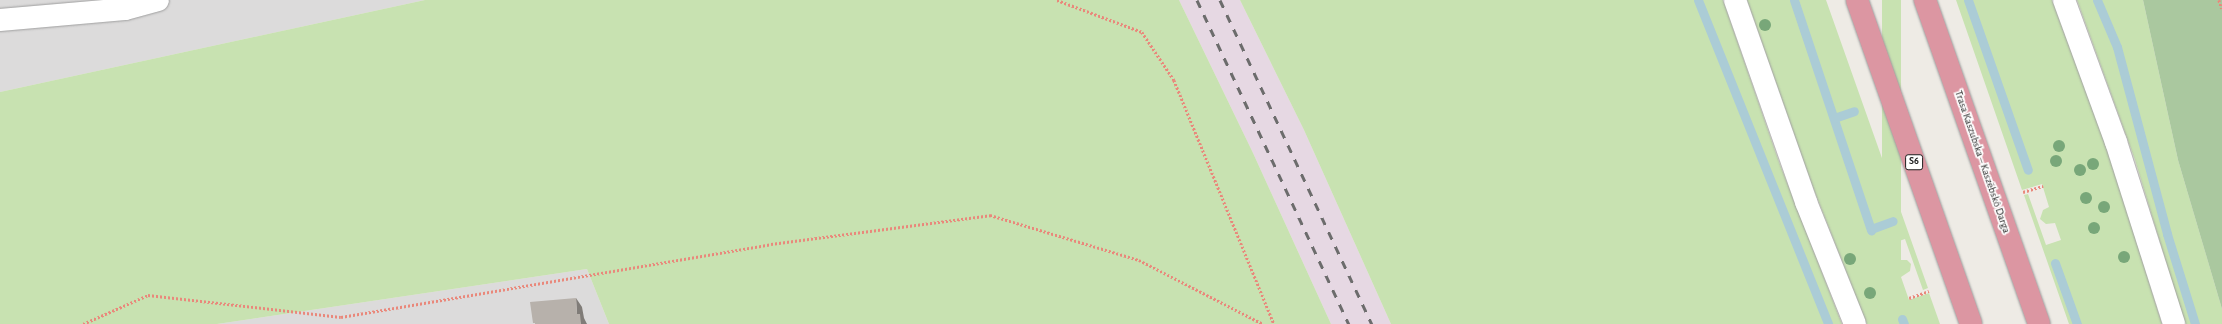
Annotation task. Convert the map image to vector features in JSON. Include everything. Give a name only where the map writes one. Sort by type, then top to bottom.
[{"type":"highway","name":"S6","points":[[1857,0],[1971,324]]},
{"type":"highway","name":"Trasa Kaszubska – Kaszëbskô Darga","points":[[1925,0],[2039,324]]},
{"type":"street","points":[[1735,0],[1804,195],[1855,324]]},
{"type":"street","points":[[2064,0],[2119,150],[2174,324]]},
{"type":"street","points":[[0,20],[126,8],[154,1]]},
{"type":"path","points":[[1057,0],[1142,32],[1174,80],[1274,324]]},
{"type":"path","points":[[2219,0],[2222,9]]},
{"type":"path","points":[[2023,192],[2043,186]]},
{"type":"path","points":[[83,324],[148,295],[341,317],[771,244],[990,215],[1139,260],[1263,324]]},
{"type":"path","points":[[1909,298],[1929,291]]},
{"type":"shaded area","points":[[0,0],[425,0],[0,92]]},
{"type":"shaded area","points":[[1179,0],[1240,0],[1304,130],[1391,324],[1331,324],[1253,153]]},
{"type":"shaded area","points":[[587,269],[609,324],[217,324]]},
{"type":"green space","points":[[425,0],[1179,0],[1253,153],[1331,324],[609,324],[587,269],[217,324],[0,324],[0,92]]},
{"type":"green space","points":[[1240,0],[1723,0],[1779,162],[1842,324],[1391,324],[1304,130]]},
{"type":"green space","points":[[1747,0],[1826,0],[1928,288],[1923,290],[1905,239],[1890,244],[1896,260],[1907,260],[1911,264],[1910,271],[1901,277],[1909,300],[1929,293],[1940,324],[1867,324],[1812,185]]},
{"type":"green space","points":[[1882,0],[1901,0],[1901,324],[1882,324]]},
{"type":"green space","points":[[1956,0],[2052,0],[2111,159],[2162,324],[2069,324],[2024,195],[2028,194],[2046,245],[2061,240],[2055,223],[2046,224],[2040,219],[2043,210],[2049,207],[2042,184],[2022,190]]},
{"type":"green space","points":[[2077,0],[2143,0],[2178,160],[2222,309],[2222,324],[2185,324],[2135,160]]},
{"type":"green space","points":[[2143,0],[2222,0],[2222,309],[2178,160]]},
{"type":"building","points":[[576,298],[577,314],[580,314],[581,324],[533,323],[530,302]]},
{"type":"waterway","points":[[1698,0],[1828,324]]},
{"type":"waterway","points":[[1794,0],[1871,230]]},
{"type":"waterway","points":[[1968,0],[2028,170]]},
{"type":"waterway","points":[[2097,0],[2117,47],[2167,234],[2195,324]]},
{"type":"waterway","points":[[1834,118],[1854,111]]},
{"type":"waterway","points":[[1871,229],[1893,221]]},
{"type":"waterway","points":[[2055,263],[2077,324]]},
{"type":"waterway","points":[[1902,319],[1904,324]]},
{"type":"railway","points":[[1197,0],[1349,324]]},
{"type":"railway","points":[[1220,0],[1372,324]]}]
